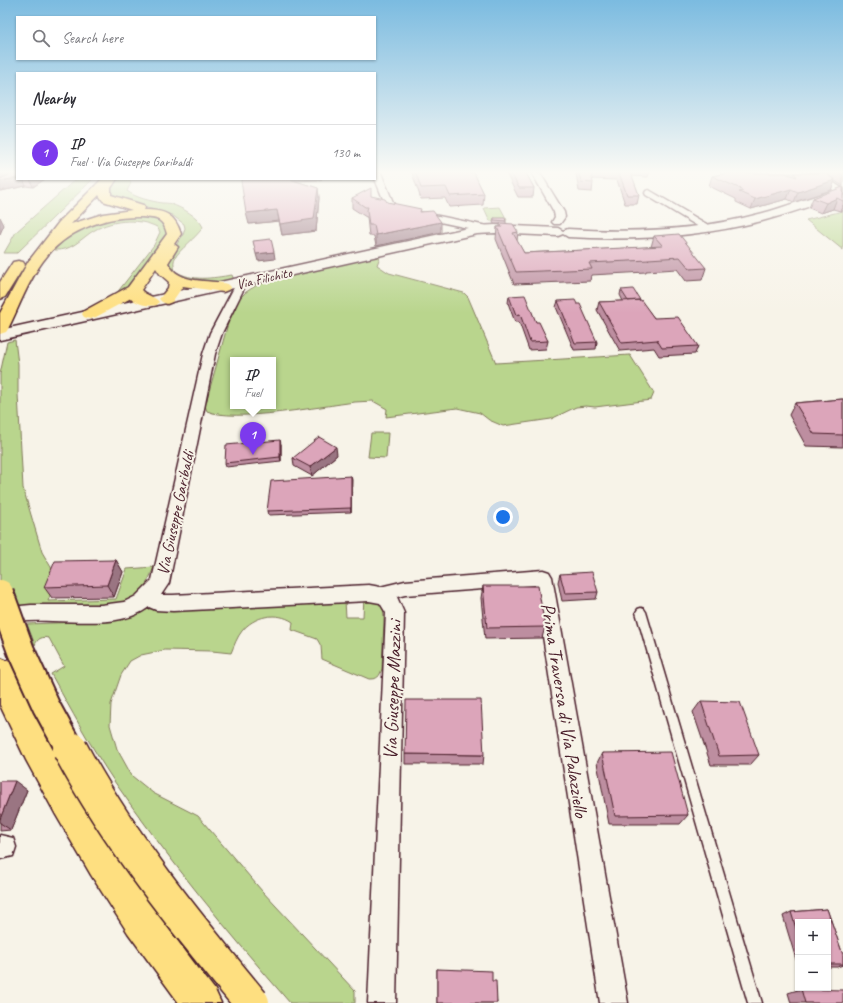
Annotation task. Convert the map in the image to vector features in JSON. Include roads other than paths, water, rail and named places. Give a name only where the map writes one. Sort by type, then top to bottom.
[{"type":"highway","points":[[0,294],[35,241],[57,220]]},
{"type":"highway","points":[[0,329],[26,278],[40,256],[69,220]]},
{"type":"highway","points":[[51,243],[80,225],[94,220]]},
{"type":"highway","points":[[90,314],[133,290],[174,234],[172,223],[167,220]]},
{"type":"highway","points":[[175,220],[181,228],[180,235],[161,263],[163,271],[169,277],[177,281],[223,287]]},
{"type":"highway","points":[[167,299],[175,289],[177,281]]},
{"type":"highway","points":[[133,290],[139,297],[151,302]]},
{"type":"highway","points":[[0,593],[12,630],[31,675],[54,724],[84,777],[121,833],[165,894],[252,1003]]},
{"type":"highway","points":[[0,671],[30,739],[96,855],[140,919],[202,1003]]},
{"type":"street","points":[[442,220],[487,229]]},
{"type":"street","points":[[559,220],[562,225]]},
{"type":"street","points":[[694,220],[707,228]]},
{"type":"street","name":"Via Filichito","points":[[0,335],[90,314],[167,299],[487,229],[529,230],[562,225],[600,234],[677,235],[750,220]]},
{"type":"street","name":"Via Giuseppe Garibaldi","points":[[0,616],[21,612],[114,612],[130,608],[147,597],[160,583],[209,354],[216,333],[242,282]]},
{"type":"street","name":"Prima Traversa di Via Palazziello","points":[[382,594],[405,588],[543,577],[614,1003]]},
{"type":"street","points":[[147,597],[156,602],[173,603],[369,593],[382,594]]},
{"type":"street","name":"Via Giuseppe Mazzini","points":[[382,594],[392,603],[395,613],[382,1003]]},
{"type":"lane","points":[[644,234],[657,240]]},
{"type":"lane","points":[[641,612],[755,1003]]},
{"type":"place","name":"IP","points":[[253,455]]}]
